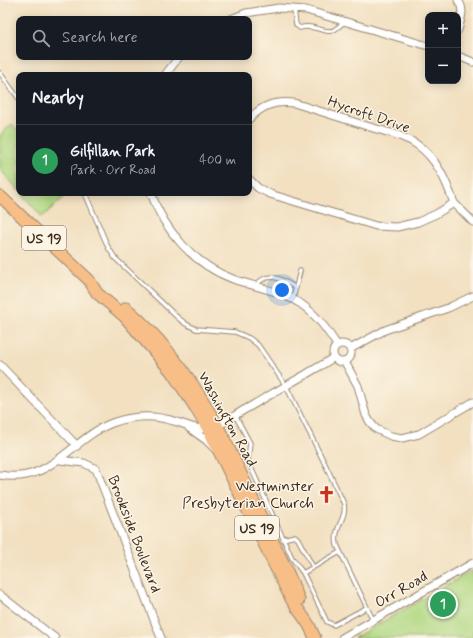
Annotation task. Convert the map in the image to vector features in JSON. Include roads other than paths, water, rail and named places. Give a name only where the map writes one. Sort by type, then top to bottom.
[{"type":"main road","name":"Washington Road","points":[[0,196],[89,280],[97,293],[121,313],[171,371],[193,404],[212,427],[248,490],[297,594],[315,638]]},
{"type":"main road","name":"Washington Road","points":[[212,427],[220,454],[291,599],[309,626]]},
{"type":"street","points":[[458,0],[462,5],[463,12],[461,19]]},
{"type":"street","points":[[238,16],[246,13],[279,8],[294,8],[306,10],[425,45]]},
{"type":"street","points":[[461,57],[473,62]]},
{"type":"street","points":[[167,72],[177,60]]},
{"type":"street","name":"Hycroft Drive","points":[[252,116],[270,103],[281,101],[294,103],[399,136],[417,144],[430,156],[440,170],[454,203],[473,222]]},
{"type":"street","points":[[252,182],[258,188],[270,194],[376,226],[397,227],[418,222],[436,214],[454,203]]},
{"type":"street","points":[[153,196],[172,233],[185,248],[208,267],[230,278],[283,294],[293,299],[318,318],[337,345]]},
{"type":"street","points":[[350,349],[385,330],[448,308],[473,296]]},
{"type":"street","points":[[343,344],[349,346],[351,355],[345,362],[340,362],[334,358],[333,350],[337,345],[343,344]]},
{"type":"street","points":[[0,475],[8,477],[29,476],[39,472],[60,460],[103,428],[126,419],[152,417],[196,428],[212,427],[334,358]]},
{"type":"street","points":[[345,362],[356,382],[366,415],[370,422],[376,429],[391,436],[402,438],[419,434],[473,402]]},
{"type":"street","points":[[0,365],[77,446]]},
{"type":"street","points":[[184,424],[206,440],[220,454]]},
{"type":"street","name":"Brookside Boulevard","points":[[60,460],[84,463],[96,470],[161,638]]},
{"type":"street","name":"Orr Road","points":[[342,638],[473,563]]},
{"type":"street","points":[[0,596],[55,638]]},
{"type":"lane","points":[[294,8],[296,26],[300,28],[308,26],[326,31],[332,31],[344,21]]},
{"type":"lane","points":[[0,73],[16,95]]},
{"type":"lane","points":[[86,196],[108,248],[115,258],[186,324],[196,329],[235,332],[252,340],[262,350],[286,386],[344,504],[345,510],[335,537],[340,552],[373,620]]},
{"type":"lane","points":[[293,299],[300,271]]},
{"type":"lane","points":[[254,286],[259,280],[266,277],[274,277],[286,281],[296,288]]},
{"type":"lane","points":[[235,415],[250,444],[248,461],[292,558],[303,573],[327,622],[334,625],[366,608]]},
{"type":"lane","points":[[283,539],[295,536],[313,567]]},
{"type":"lane","points":[[303,573],[340,552]]},
{"type":"place","name":"Westminster Presbyterian Church","points":[[327,495]]},
{"type":"place","name":"Gilfillan Park","points":[[443,604]]}]
